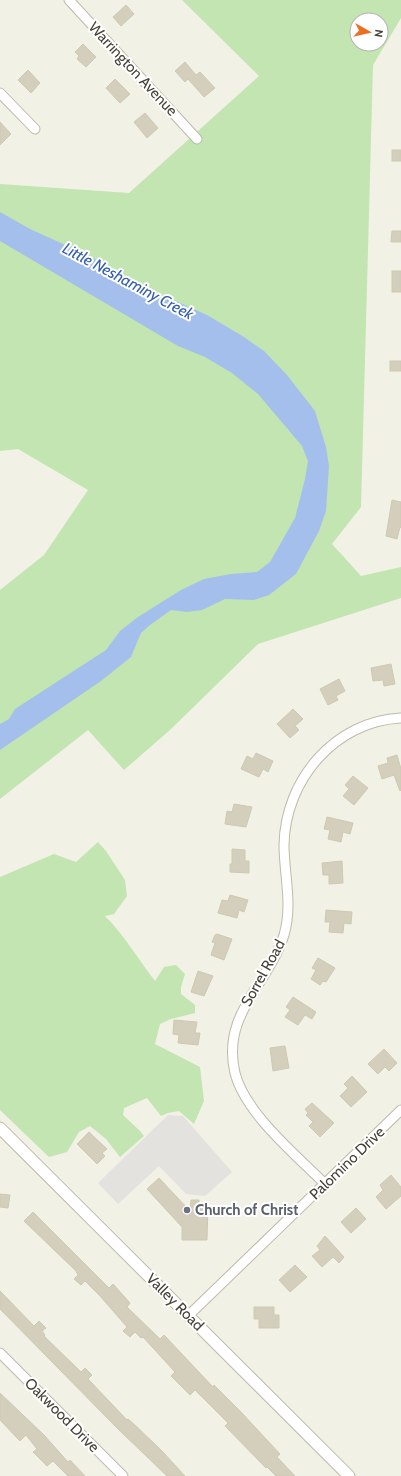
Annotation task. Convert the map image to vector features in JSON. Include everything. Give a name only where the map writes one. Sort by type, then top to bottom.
[{"type":"street","name":"Warrington Avenue","points":[[69,0],[197,139]]},
{"type":"street","points":[[0,93],[35,129]]},
{"type":"street","name":"Sorrel Road","points":[[325,1184],[254,1110],[246,1099],[235,1074],[232,1049],[233,1036],[242,1011],[275,956],[286,927],[288,897],[284,845],[290,806],[298,788],[317,759],[341,738],[368,724],[401,718]]},
{"type":"street","name":"Palomino Drive","points":[[188,1316],[401,1110]]},
{"type":"street","name":"Valley Road","points":[[1,1131],[349,1476]]},
{"type":"street","name":"Oakwood Drive","points":[[0,1353],[123,1476]]},
{"type":"green space","points":[[182,0],[401,0],[401,18],[389,38],[389,12],[349,12],[349,52],[381,52],[373,65],[361,507],[332,544],[361,576],[401,567],[401,598],[258,644],[170,730],[124,770],[88,730],[0,799],[0,590],[44,555],[88,490],[18,449],[0,451],[0,184],[129,193],[259,76]]},
{"type":"green space","points":[[98,842],[106,851],[125,880],[127,896],[114,914],[105,916],[125,939],[155,981],[164,967],[176,965],[185,974],[181,987],[181,994],[195,1005],[195,1013],[171,1019],[160,1024],[155,1044],[200,1067],[204,1101],[194,1124],[179,1111],[161,1116],[147,1098],[124,1108],[123,1115],[144,1136],[120,1157],[106,1139],[90,1126],[79,1132],[67,1152],[49,1157],[0,1110],[0,877],[54,854],[76,862]]},
{"type":"shaded area","points":[[168,1115],[183,1116],[232,1172],[205,1196],[186,1194],[159,1166],[118,1204],[98,1183]]},
{"type":"water","name":"Little Neshaminy Creek","points":[[0,212],[30,229],[94,258],[97,262],[117,275],[207,315],[264,351],[287,375],[315,411],[326,447],[329,466],[326,511],[319,531],[296,574],[269,595],[254,600],[225,599],[202,610],[187,612],[171,610],[141,633],[131,657],[101,681],[0,750],[0,724],[9,719],[15,709],[106,650],[120,631],[138,617],[181,590],[204,579],[231,574],[257,572],[270,562],[295,518],[308,461],[302,446],[258,394],[232,373],[205,357],[178,346],[0,241]]},
{"type":"building","points":[[126,5],[134,14],[121,26],[113,17]]},
{"type":"building","points":[[83,44],[96,57],[86,67],[77,59],[79,56],[75,52]]},
{"type":"building","points":[[185,62],[196,75],[200,72],[215,88],[204,97],[188,79],[185,82],[175,71]]},
{"type":"building","points":[[28,70],[40,83],[31,93],[18,80]]},
{"type":"building","points":[[115,79],[130,94],[120,103],[106,88]]},
{"type":"building","points":[[145,113],[158,128],[147,138],[134,122]]},
{"type":"building","points":[[0,122],[11,134],[0,145]]},
{"type":"building","points":[[392,150],[401,150],[401,161],[392,161]]},
{"type":"building","points":[[392,231],[401,231],[401,242],[391,242]]},
{"type":"building","points":[[392,271],[401,271],[401,292],[392,292]]},
{"type":"building","points":[[390,361],[401,361],[401,371],[390,371]]},
{"type":"building","points":[[392,500],[401,502],[401,528],[400,527],[397,539],[386,536]]},
{"type":"building","points":[[391,664],[395,684],[384,686],[383,680],[373,681],[371,668]]},
{"type":"building","points":[[339,679],[345,691],[336,696],[338,700],[328,705],[320,689]]},
{"type":"building","points":[[293,709],[303,719],[295,726],[299,730],[290,738],[277,724]]},
{"type":"building","points":[[256,753],[273,761],[268,772],[263,769],[259,777],[241,769],[247,756],[253,759]]},
{"type":"building","points":[[397,755],[401,769],[400,791],[394,775],[382,779],[378,766],[388,763],[387,758]]},
{"type":"building","points":[[353,776],[368,788],[354,805],[343,796],[349,789],[345,785]]},
{"type":"building","points":[[234,804],[252,807],[246,827],[225,824],[227,811],[232,812]]},
{"type":"building","points":[[327,817],[353,823],[350,834],[343,832],[341,842],[328,839],[330,830],[324,829]]},
{"type":"building","points":[[232,849],[245,850],[245,861],[249,861],[249,873],[230,872],[230,864],[232,864]]},
{"type":"building","points":[[342,861],[343,883],[329,884],[329,875],[323,875],[322,863]]},
{"type":"building","points":[[230,895],[248,900],[244,912],[239,910],[237,918],[218,913],[222,900],[228,901]]},
{"type":"building","points":[[326,910],[352,912],[351,924],[344,923],[343,933],[329,932],[330,922],[325,922]]},
{"type":"building","points":[[217,934],[232,939],[224,960],[211,955],[215,943],[212,942]]},
{"type":"building","points":[[318,958],[335,968],[326,982],[323,981],[320,985],[311,979],[316,970],[312,968]]},
{"type":"building","points":[[198,971],[213,976],[204,996],[191,992]]},
{"type":"building","points":[[293,997],[316,1012],[312,1019],[305,1015],[298,1025],[285,1017],[290,1010],[286,1007]]},
{"type":"building","points":[[174,1020],[197,1022],[195,1033],[200,1033],[198,1045],[178,1043],[179,1035],[173,1034]]},
{"type":"building","points":[[285,1046],[289,1068],[273,1071],[270,1048]]},
{"type":"building","points":[[384,1049],[397,1063],[389,1071],[385,1067],[378,1074],[368,1064]]},
{"type":"building","points":[[352,1076],[367,1092],[351,1107],[340,1096],[348,1088],[344,1084]]},
{"type":"building","points":[[312,1103],[334,1123],[320,1137],[309,1126],[313,1122],[306,1115],[308,1113],[305,1109]]},
{"type":"building","points":[[89,1132],[107,1149],[102,1153],[105,1156],[97,1164],[77,1144]]},
{"type":"building","points":[[391,1175],[401,1187],[401,1196],[386,1209],[376,1197],[383,1190],[380,1185]]},
{"type":"building","name":"Church of Christ","points":[[159,1178],[190,1211],[191,1200],[199,1200],[199,1204],[208,1204],[207,1240],[182,1240],[182,1227],[147,1189]]},
{"type":"building","points":[[0,1194],[10,1195],[8,1208],[0,1207]]},
{"type":"building","points":[[356,1208],[366,1219],[351,1233],[341,1222]]},
{"type":"building","points":[[33,1212],[109,1288],[113,1284],[130,1303],[127,1307],[160,1339],[164,1335],[213,1387],[214,1385],[241,1412],[280,1454],[277,1457],[295,1476],[276,1476],[267,1467],[266,1468],[225,1426],[228,1423],[195,1390],[190,1395],[171,1376],[175,1372],[143,1337],[141,1338],[135,1332],[130,1337],[123,1331],[127,1327],[100,1296],[85,1281],[81,1285],[74,1279],[78,1275],[76,1271],[24,1221]]},
{"type":"building","points":[[325,1236],[344,1257],[339,1263],[333,1257],[322,1267],[312,1256],[320,1250],[317,1246]]},
{"type":"building","points":[[295,1265],[307,1277],[290,1292],[279,1280]]},
{"type":"building","points":[[0,1291],[34,1326],[39,1321],[46,1328],[42,1331],[45,1335],[44,1336],[81,1372],[85,1368],[92,1375],[88,1379],[127,1420],[128,1419],[136,1426],[161,1450],[185,1476],[167,1476],[118,1429],[0,1309]]},
{"type":"building","points":[[254,1307],[274,1307],[274,1315],[279,1315],[279,1328],[259,1328],[259,1319],[254,1319]]},
{"type":"building","points":[[0,1393],[44,1435],[68,1462],[70,1460],[85,1476],[68,1476],[53,1461],[47,1466],[33,1452],[37,1449],[26,1435],[20,1441],[0,1420]]},
{"type":"place","name":"Church of Christ","points":[[187,1210]]}]
